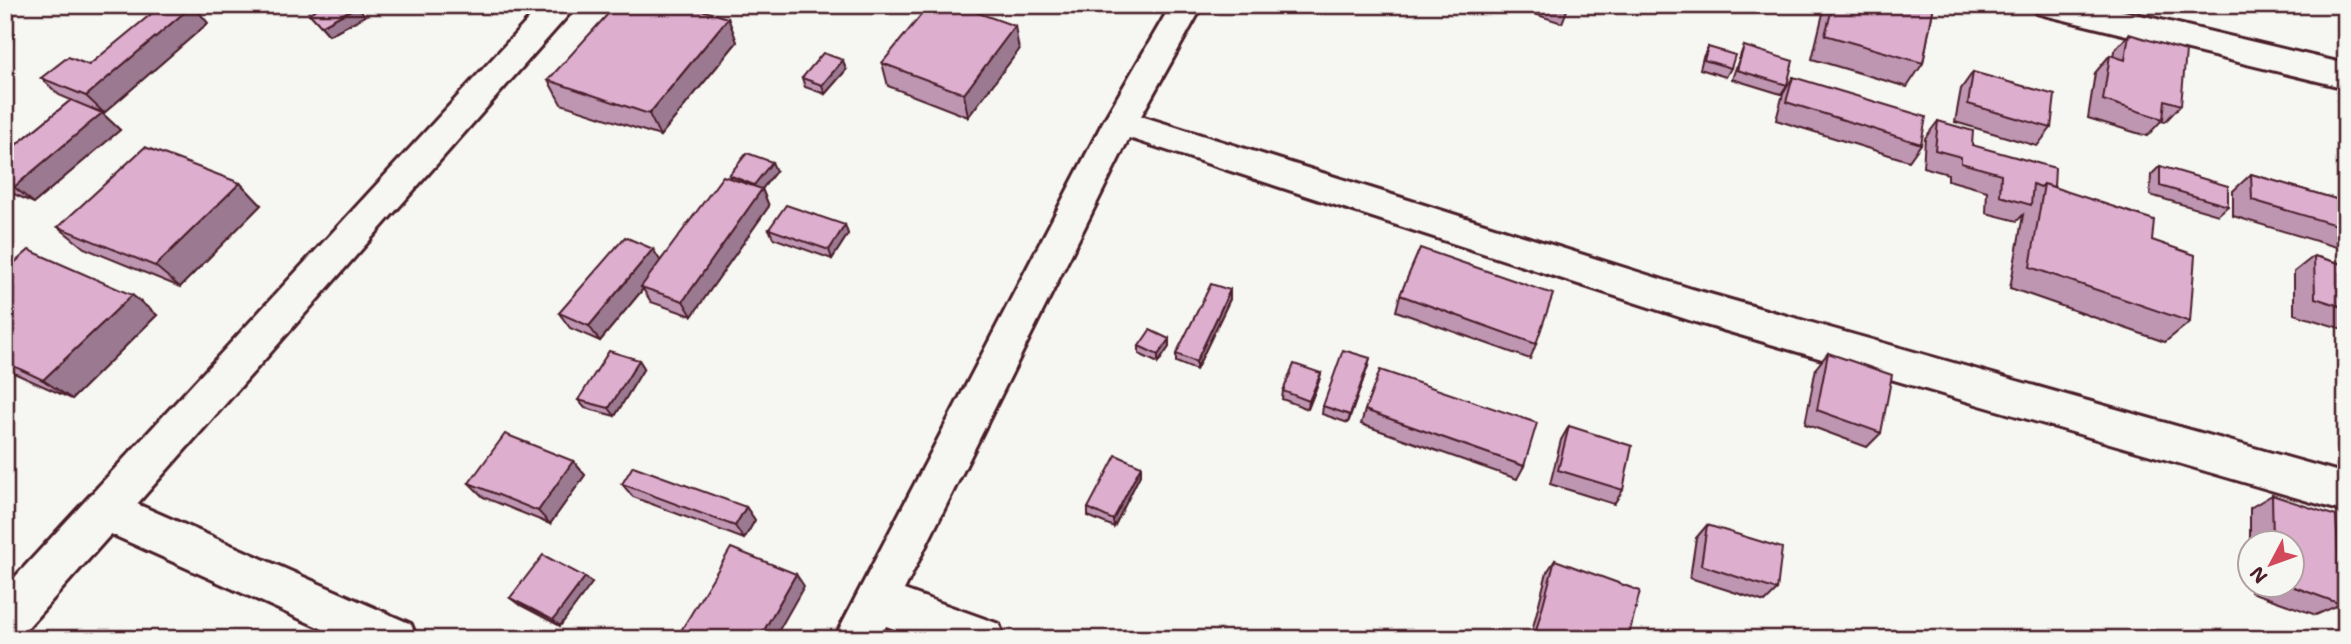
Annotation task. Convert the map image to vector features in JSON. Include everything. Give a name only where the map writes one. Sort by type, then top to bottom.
[{"type":"street","points":[[5,620],[561,5]]},
{"type":"street","points":[[856,639],[1120,122],[1187,5]]},
{"type":"street","points":[[2048,5],[2346,76]]},
{"type":"street","points":[[1120,122],[1692,305],[2346,493]]},
{"type":"street","points":[[106,511],[395,639]]},
{"type":"street","points":[[876,601],[983,639]]},
{"type":"building","points":[[162,5],[193,5],[86,96],[41,78],[68,57],[89,65]]},
{"type":"building","points":[[324,5],[358,6],[321,26],[309,13]]},
{"type":"building","points":[[616,5],[685,5],[728,18],[649,114],[548,80]]},
{"type":"building","points":[[929,5],[956,5],[1015,26],[964,94],[882,63]]},
{"type":"building","points":[[1833,5],[1934,5],[1923,63],[1825,35]]},
{"type":"building","points":[[2129,34],[2186,51],[2181,105],[2165,100],[2163,119],[2103,100],[2110,55],[2125,60]]},
{"type":"building","points":[[1744,46],[1793,61],[1787,85],[1737,70]]},
{"type":"building","points":[[1708,47],[1735,55],[1731,68],[1704,60]]},
{"type":"building","points":[[823,53],[843,60],[822,85],[802,78]]},
{"type":"building","points":[[1973,72],[2055,95],[2051,128],[1968,104]]},
{"type":"building","points":[[1793,77],[1926,117],[1921,144],[1786,102]]},
{"type":"building","points":[[71,100],[102,113],[14,187],[5,183],[5,154]]},
{"type":"building","points":[[1938,121],[1973,131],[1972,145],[2055,168],[2054,187],[2033,184],[2031,205],[2000,196],[2001,174],[1961,163],[1961,157],[1935,150]]},
{"type":"building","points":[[145,147],[240,183],[155,266],[58,227]]},
{"type":"building","points":[[747,153],[772,162],[754,185],[729,175]]},
{"type":"building","points":[[2160,166],[2228,186],[2228,206],[2160,186]]},
{"type":"building","points":[[2251,174],[2346,202],[2346,228],[2252,200]]},
{"type":"building","points":[[723,176],[762,189],[683,301],[641,287]]},
{"type":"building","points":[[2044,184],[2154,220],[2152,240],[2195,255],[2190,322],[2030,267]]},
{"type":"building","points":[[786,205],[845,225],[829,250],[769,229]]},
{"type":"building","points":[[625,237],[653,249],[589,326],[559,313]]},
{"type":"building","points":[[1420,248],[1553,294],[1536,344],[1400,295]]},
{"type":"building","points":[[29,250],[132,295],[43,380],[5,362],[5,271]]},
{"type":"building","points":[[2314,256],[2346,265],[2346,308],[2315,298]]},
{"type":"building","points":[[1211,284],[1230,290],[1196,362],[1176,354]]},
{"type":"building","points":[[1150,330],[1169,339],[1158,355],[1139,346]]},
{"type":"building","points":[[1343,350],[1370,358],[1350,415],[1323,406]]},
{"type":"building","points":[[609,351],[639,360],[609,408],[578,400]]},
{"type":"building","points":[[1828,353],[1892,375],[1881,433],[1817,410]]},
{"type":"building","points":[[1294,364],[1321,373],[1309,401],[1283,391]]},
{"type":"building","points":[[1380,370],[1537,423],[1524,466],[1365,410]]},
{"type":"building","points":[[1569,426],[1632,446],[1623,490],[1558,470]]},
{"type":"building","points":[[505,434],[573,461],[538,511],[469,483]]},
{"type":"building","points":[[1116,455],[1141,466],[1113,520],[1088,508]]},
{"type":"building","points":[[633,466],[746,507],[735,526],[622,484]]},
{"type":"building","points":[[2272,495],[2336,516],[2341,604],[2306,591],[2306,528],[2273,528]]},
{"type":"building","points":[[1707,525],[1782,548],[1777,590],[1701,565]]},
{"type":"building","points":[[731,548],[796,574],[759,639],[676,639]]},
{"type":"building","points":[[543,555],[585,577],[553,620],[510,598]]},
{"type":"building","points":[[1555,560],[1640,591],[1628,639],[1557,639],[1536,631]]}]
